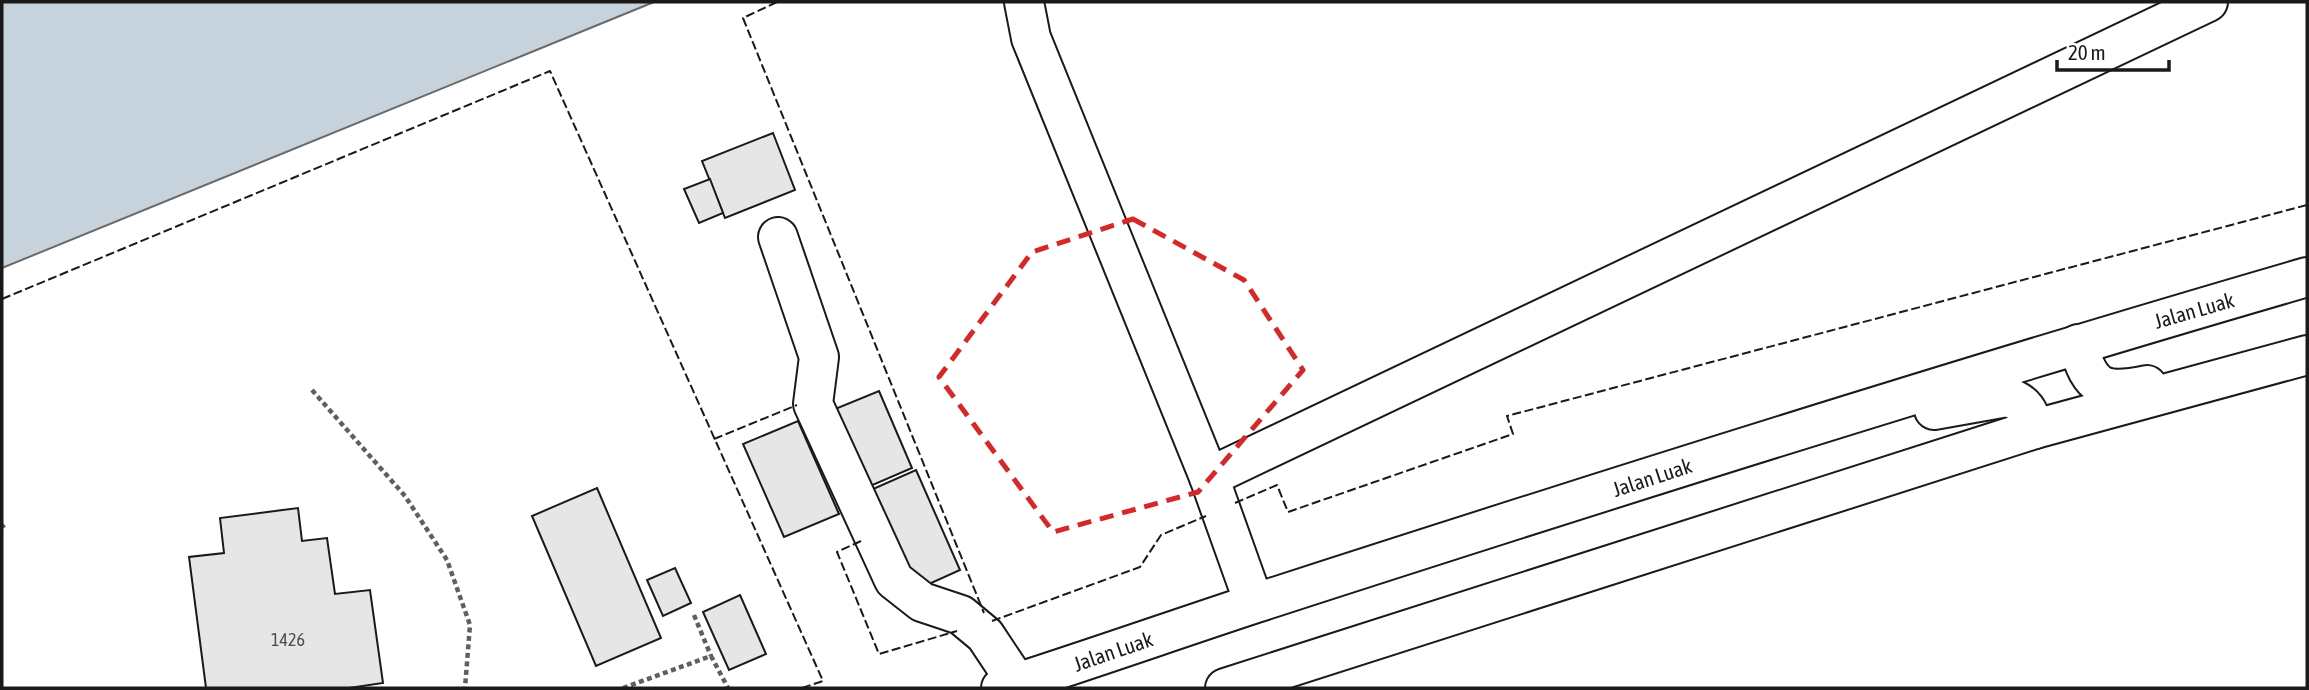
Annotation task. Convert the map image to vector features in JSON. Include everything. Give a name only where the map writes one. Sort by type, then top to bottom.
[{"type":"main road","points":[[1024,2],[1031,38],[1209,477],[1254,604]]},
{"type":"main road","points":[[1209,477],[2208,2]]},
{"type":"main road","points":[[778,237],[819,356],[813,404],[894,580],[922,602],[961,615],[985,635],[1009,686]]},
{"type":"main road","name":"Jalan Luak","points":[[1009,686],[1254,604],[1774,439],[2078,344],[2307,277]]},
{"type":"main road","points":[[2078,344],[2084,367],[2093,378],[2106,389],[2125,390],[2307,354]]},
{"type":"main road","points":[[1225,688],[2035,429],[2307,354]]},
{"type":"main road","points":[[1774,439],[2007,397],[2018,400],[2028,409],[2035,429]]},
{"type":"path","points":[[312,390],[405,496],[447,560],[470,625],[465,688]]},
{"type":"path","points":[[694,615],[728,688]]},
{"type":"path","points":[[623,688],[711,656]]},
{"type":"highlighted area","points":[[1133,219],[1244,280],[1303,370],[1198,492],[1053,532],[939,377],[1032,252]]},
{"type":"shaded area","points":[[2,2],[654,2],[2,268]]},
{"type":"building","points":[[773,133],[795,190],[725,218],[702,161]]},
{"type":"building","points":[[710,179],[723,213],[699,223],[684,189]]},
{"type":"building","points":[[879,391],[912,468],[861,490],[835,409]]},
{"type":"building","points":[[798,421],[839,514],[784,537],[743,444]]},
{"type":"building","points":[[916,470],[960,570],[918,589],[873,489]]},
{"type":"building","points":[[597,488],[661,638],[596,666],[532,516]]},
{"type":"building","points":[[298,508],[302,541],[327,538],[335,594],[370,590],[383,683],[349,688],[206,688],[189,557],[224,553],[220,518]]},
{"type":"building","points":[[675,568],[691,603],[663,616],[647,580]]},
{"type":"building","points":[[740,595],[766,654],[729,670],[703,612]]},
{"type":"fence","points":[[777,2],[743,18],[984,613]]},
{"type":"fence","points":[[2,299],[550,71],[823,681],[802,688]]},
{"type":"fence","points":[[1235,503],[1277,485],[1288,512],[1513,434],[1507,416],[2307,205]]},
{"type":"fence","points":[[714,439],[797,405]]},
{"type":"fence","points":[[992,621],[1140,567],[1161,535],[1206,516]]},
{"type":"fence","points":[[861,541],[837,552],[879,654],[957,631]]}]
